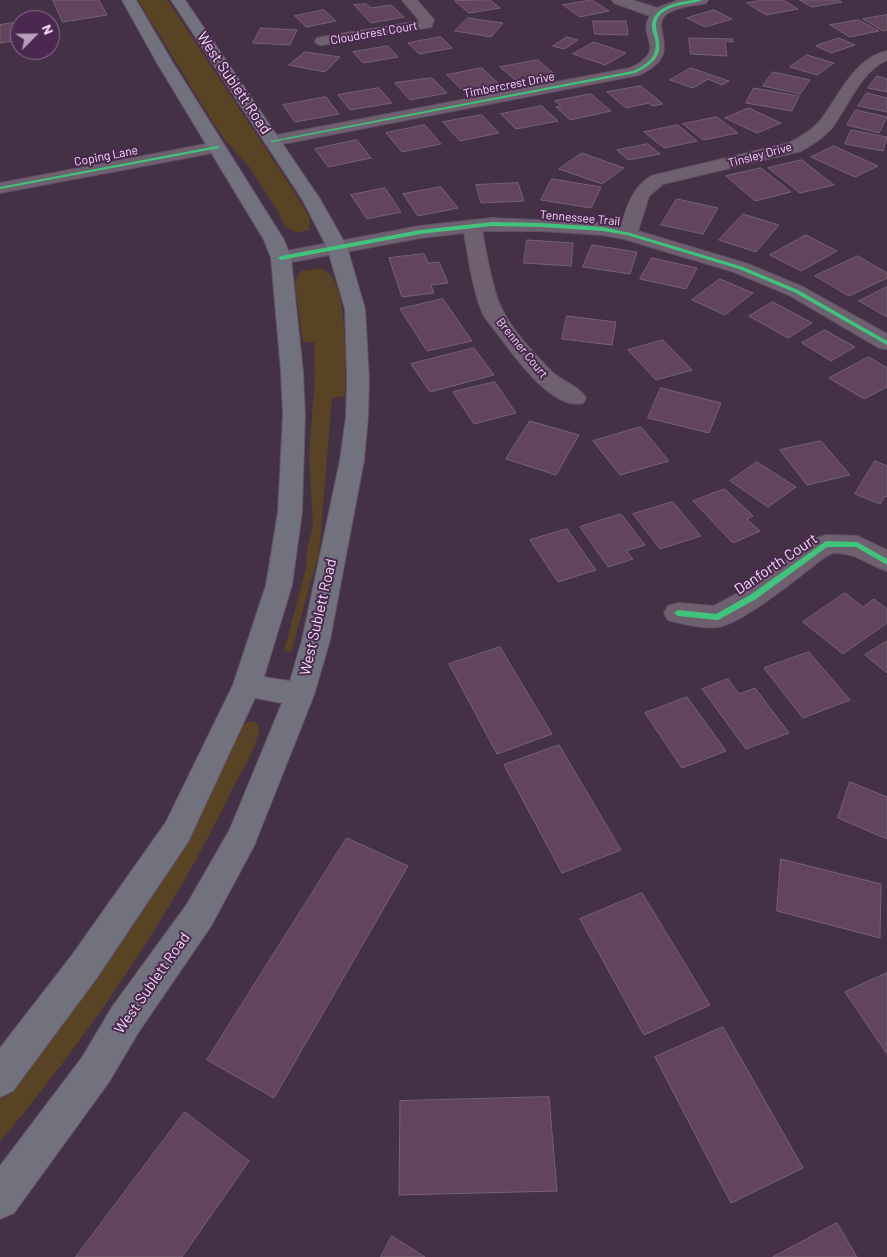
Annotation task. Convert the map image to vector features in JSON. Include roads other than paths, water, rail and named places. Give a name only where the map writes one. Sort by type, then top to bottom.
[{"type":"main road","points":[[0,1078],[84,967],[177,832],[247,685],[278,585],[290,512],[294,415],[292,372],[281,258],[258,212],[165,63],[129,0]]},
{"type":"main road","name":"West Sublett Road","points":[[0,1199],[96,1069],[124,1020],[199,915],[243,836],[300,695],[316,640],[352,460],[358,379],[355,309],[337,247],[311,199],[178,0]]},
{"type":"main road","points":[[247,685],[300,695]]},
{"type":"street","name":"Cloudcrest Court","points":[[322,41],[426,24],[427,20],[409,0]]},
{"type":"street","points":[[619,0],[659,14],[684,3],[701,0]]},
{"type":"street","name":"Timbercrest Drive","points":[[272,141],[634,72],[647,66],[658,54],[659,43],[654,27],[655,20],[659,14]]},
{"type":"street","name":"Tinsley Drive","points":[[628,234],[641,193],[647,186],[657,180],[794,146],[812,138],[825,125],[860,73],[866,67],[874,64],[879,57],[887,55]]},
{"type":"street","name":"Coping Lane","points":[[0,188],[217,147]]},
{"type":"street","name":"Tennessee Trail","points":[[281,258],[420,232],[492,224],[603,229],[628,234],[741,268],[779,283],[887,343]]},
{"type":"street","name":"Brenner Court","points":[[472,226],[485,287],[493,313],[524,355],[546,379],[575,398]]},
{"type":"street","name":"Danforth Court","points":[[678,613],[717,617],[753,597],[826,544],[857,545],[887,562]]}]
